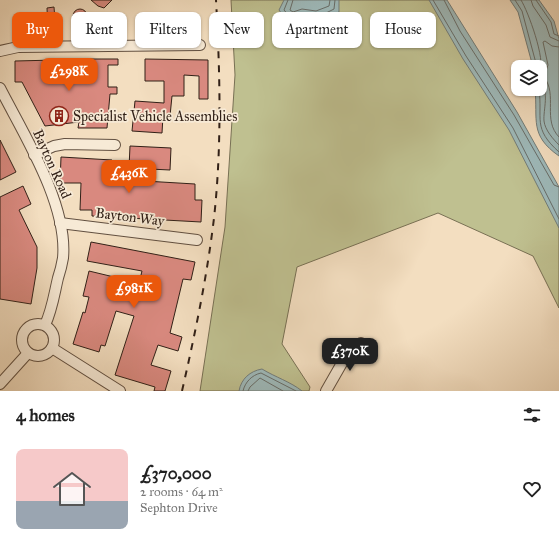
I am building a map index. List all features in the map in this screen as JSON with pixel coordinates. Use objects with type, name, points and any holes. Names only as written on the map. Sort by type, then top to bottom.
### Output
[{"type":"street","points":[[0,51],[18,47],[135,46]]},
{"type":"street","name":"Bayton Road","points":[[0,88],[4,108],[34,156],[53,195],[60,223],[63,258],[52,309],[45,325]]},
{"type":"street","points":[[34,156],[54,146],[65,144],[114,145]]},
{"type":"street","name":"Bayton Way","points":[[60,223],[197,240]]},
{"type":"street","points":[[34,324],[45,325],[53,335],[52,348],[48,353],[41,356],[28,353],[22,345],[22,334],[29,326],[34,324]]},
{"type":"street","points":[[326,391],[342,363],[361,343]]},
{"type":"street","points":[[52,348],[120,391]]},
{"type":"street","points":[[0,384],[28,353]]},
{"type":"green space","points":[[231,0],[438,0],[559,209],[559,308],[533,256],[438,213],[297,267],[282,344],[310,387],[309,391],[200,391],[225,227],[235,75],[234,48],[264,48],[264,12],[232,12]]},
{"type":"water","points":[[284,0],[339,0],[339,12],[280,12],[279,10]]},
{"type":"water","points":[[429,0],[447,0],[517,112],[559,187],[559,228],[509,130],[463,59]]},
{"type":"water","points":[[510,0],[539,0],[554,21],[559,39],[559,156],[543,141],[539,134],[536,118],[535,96],[547,96],[547,60],[531,60],[518,12]]},
{"type":"water","points":[[262,369],[302,391],[239,391],[244,379],[247,376]]},
{"type":"building","points":[[91,0],[112,0],[104,8],[98,6]]},
{"type":"building","points":[[54,7],[54,12],[47,12],[47,8]]},
{"type":"building","points":[[80,9],[86,12],[74,12]]},
{"type":"building","points":[[77,59],[118,59],[118,65],[108,65],[108,87],[117,87],[117,94],[110,94],[107,128],[78,128],[79,122],[45,126],[22,82],[15,82],[15,61],[56,60],[56,76],[77,76]]},
{"type":"building","points":[[145,59],[208,60],[208,99],[199,99],[199,76],[184,75],[184,96],[172,96],[170,116],[163,116],[162,133],[132,131],[135,101],[164,103],[164,81],[145,81]]},
{"type":"building","points":[[0,140],[16,172],[0,180]]},
{"type":"building","points":[[130,146],[171,148],[170,170],[129,168]]},
{"type":"building","points":[[61,157],[112,160],[111,179],[195,184],[195,200],[202,200],[201,222],[92,216],[92,210],[80,210],[81,183],[60,183]]},
{"type":"building","points":[[23,186],[31,204],[19,210],[37,247],[37,268],[31,304],[0,299],[0,197]]},
{"type":"building","points":[[91,242],[195,262],[191,280],[183,279],[170,333],[182,337],[178,351],[158,345],[151,365],[171,371],[165,391],[154,391],[155,387],[115,375],[134,316],[116,311],[105,346],[101,345],[99,352],[73,344],[83,312],[85,313],[89,297],[83,296],[89,271],[139,283],[142,271],[87,261]]},
{"type":"railway","points":[[182,391],[204,284],[217,191],[220,109],[216,0]]},
{"type":"place","name":"Specialist Vehicle Assemblies","points":[[59,116]]}]
